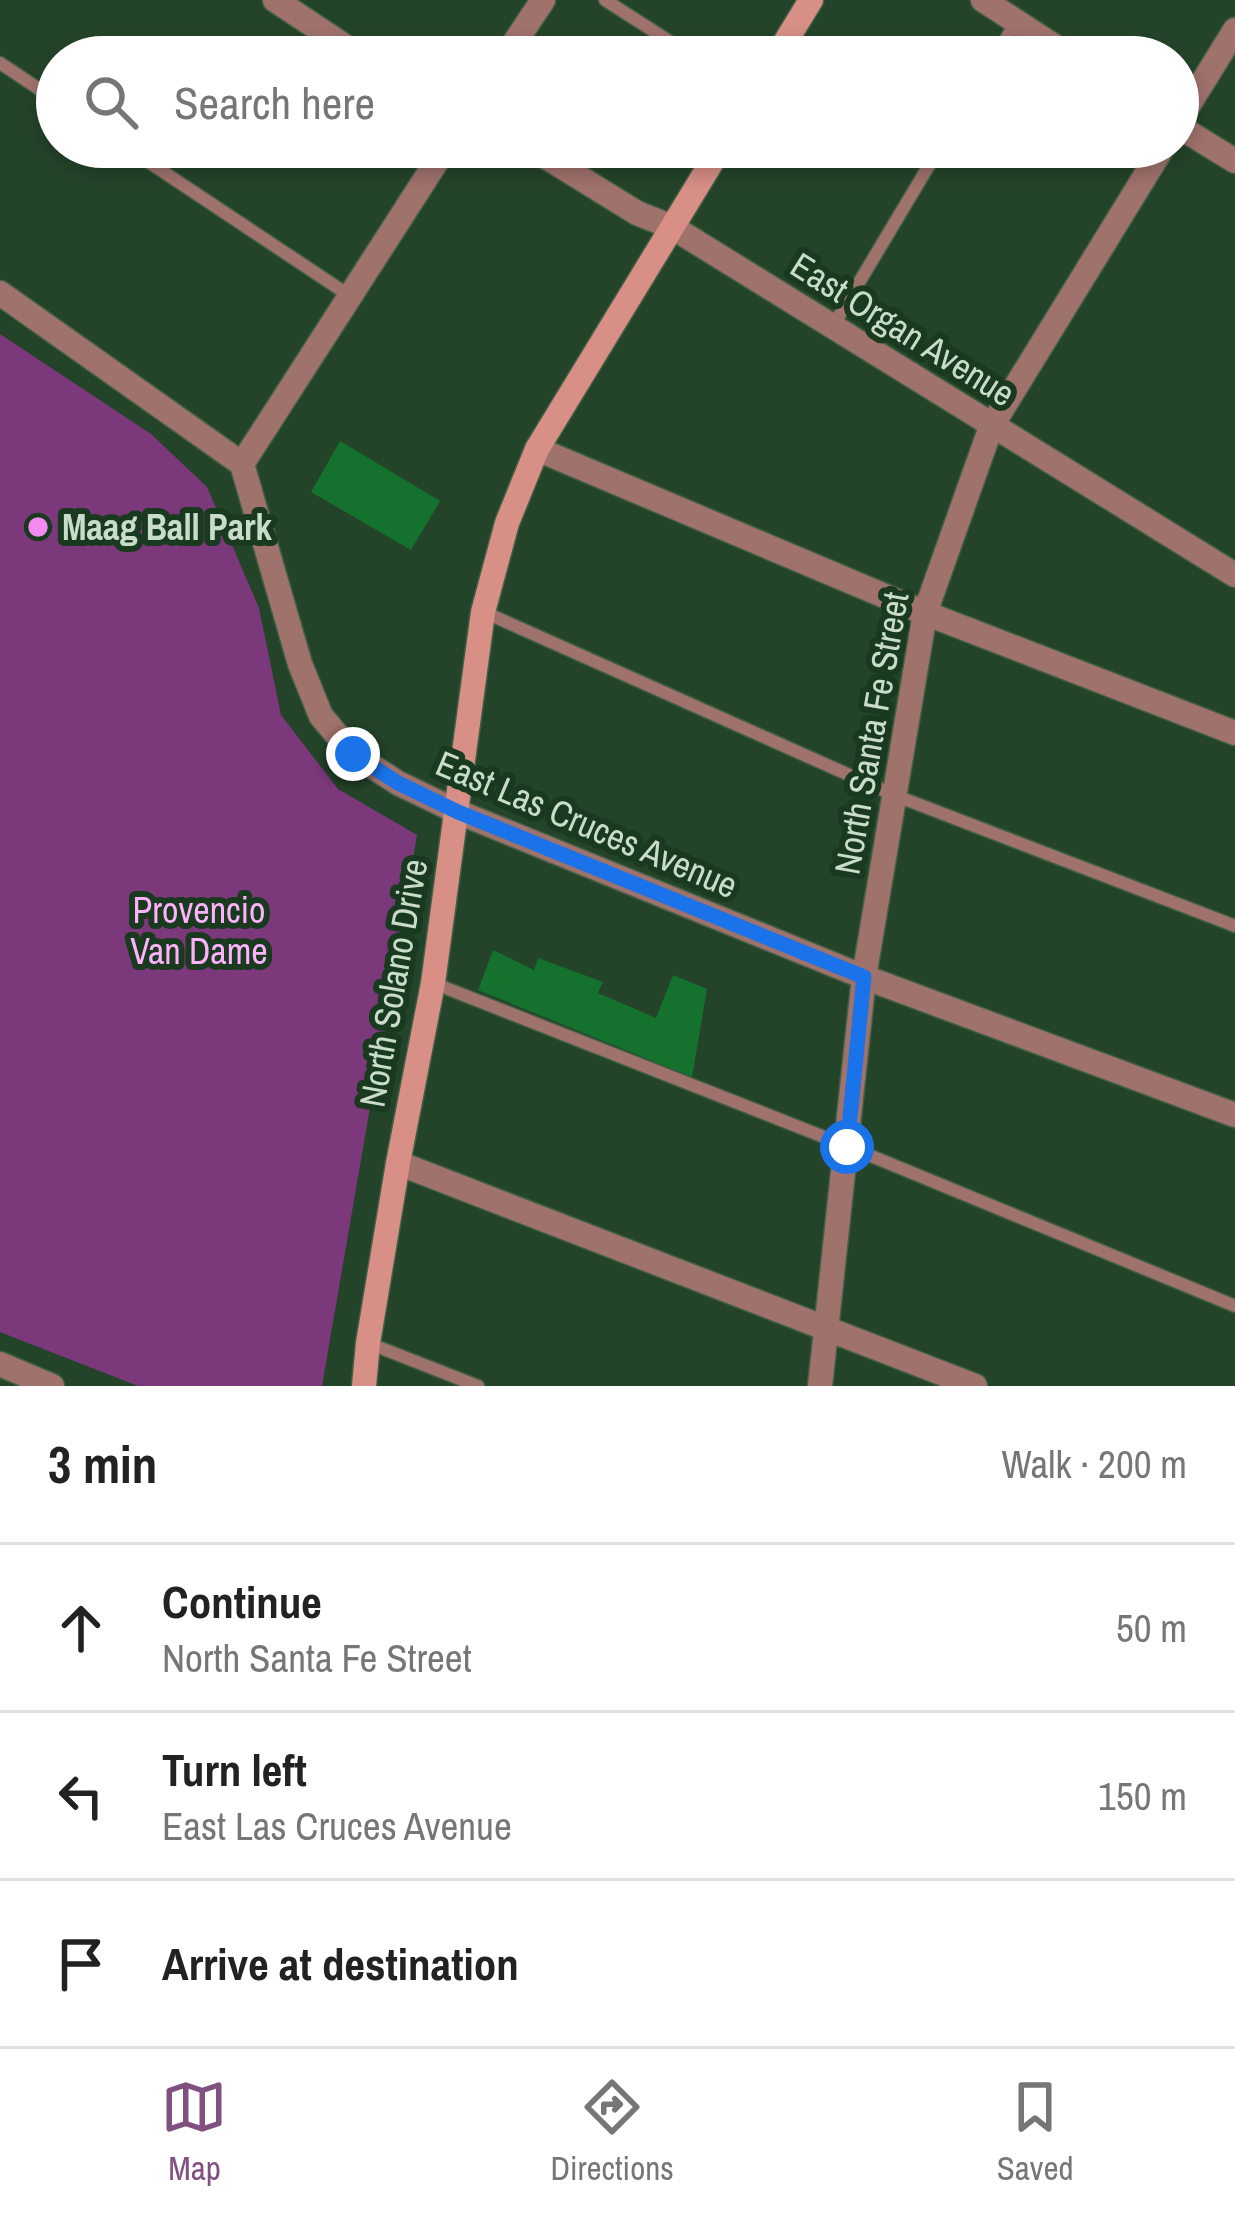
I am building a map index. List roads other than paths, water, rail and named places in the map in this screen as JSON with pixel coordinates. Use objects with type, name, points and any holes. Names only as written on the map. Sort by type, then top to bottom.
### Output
[{"type":"main road","points":[[789,36],[811,0]]},
{"type":"main road","name":"North Solano Drive","points":[[364,1386],[398,1163],[434,983],[483,612],[507,523],[537,449],[708,168]]},
{"type":"street","points":[[275,0],[329,36]]},
{"type":"street","points":[[519,36],[542,0]]},
{"type":"street","points":[[983,0],[1038,36]]},
{"type":"street","points":[[1199,89],[1235,30]]},
{"type":"street","points":[[1199,138],[1235,161]]},
{"type":"street","points":[[0,293],[242,464],[432,168]]},
{"type":"street","name":"East Organ Avenue","points":[[564,168],[637,213],[672,226],[1235,575]]},
{"type":"street","name":"North Santa Fe Street","points":[[820,1386],[864,977],[925,613],[991,427],[1150,168]]},
{"type":"street","points":[[537,449],[925,613],[1235,733]]},
{"type":"street","name":"East Las Cruces Avenue","points":[[242,464],[300,664],[321,716],[353,754],[398,783],[458,812],[864,977],[1235,1115]]},
{"type":"street","points":[[398,1163],[975,1386]]},
{"type":"street","points":[[0,1364],[52,1386]]},
{"type":"lane","points":[[605,0],[661,36]]},
{"type":"lane","points":[[1008,36],[1016,22]]},
{"type":"lane","points":[[0,63],[36,87]]},
{"type":"lane","points":[[158,168],[350,296]]},
{"type":"lane","points":[[832,326],[927,168]]},
{"type":"lane","points":[[483,612],[894,795],[1235,926]]},
{"type":"lane","points":[[434,983],[1235,1306]]},
{"type":"lane","points":[[368,1343],[478,1386]]},
{"type":"place","name":"Maag Ball Park","points":[[38,527]]},
{"type":"park label","name":"Provencio Van Dame","points":[[199,930]]}]
